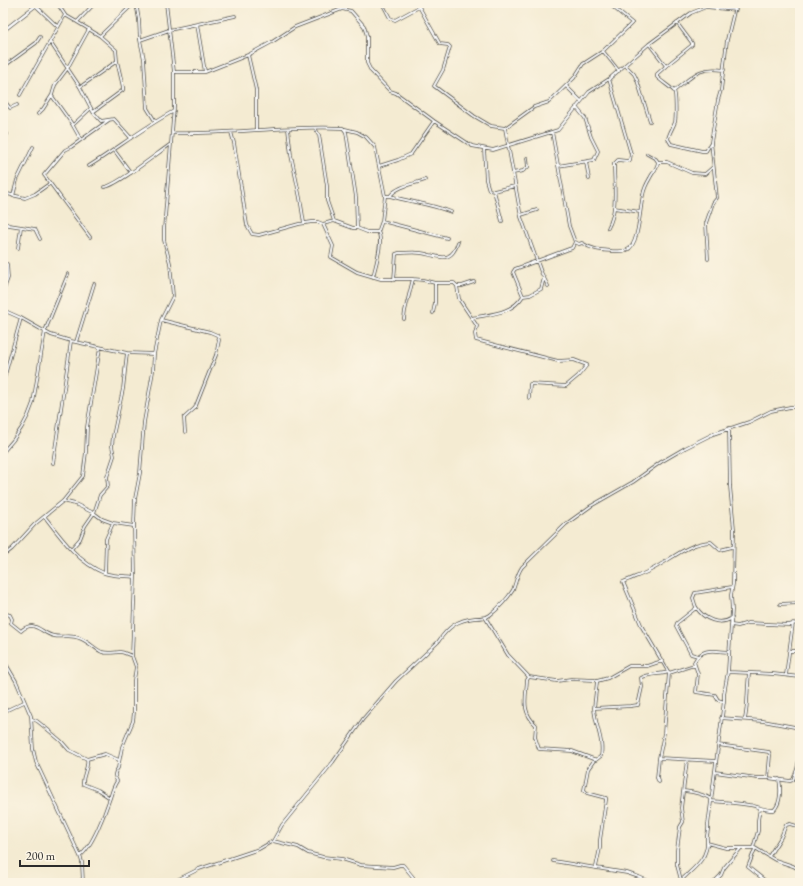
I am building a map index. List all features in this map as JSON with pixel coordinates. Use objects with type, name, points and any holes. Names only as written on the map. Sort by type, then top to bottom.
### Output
[{"type":"street","points":[[3,3],[13,3]]},
{"type":"street","points":[[3,31],[39,3]]},
{"type":"street","points":[[57,3],[65,15],[100,36],[116,50],[123,90],[93,112]]},
{"type":"street","points":[[77,22],[95,3]]},
{"type":"street","points":[[100,36],[135,3]]},
{"type":"street","points":[[135,3],[139,20],[140,40],[144,59],[147,108],[155,121]]},
{"type":"street","points":[[80,856],[90,845],[110,798],[112,789],[117,781],[114,776],[118,768],[124,741],[133,721],[134,712],[134,680],[136,667],[132,656],[135,577],[135,499],[140,473],[144,422],[153,371],[154,354],[162,320],[173,296],[170,263],[164,240],[174,111],[174,72],[166,3]]},
{"type":"street","points":[[340,3],[342,9]]},
{"type":"street","points":[[382,3],[390,18],[395,20],[419,7]]},
{"type":"street","points":[[416,3],[440,44],[448,45],[450,47],[443,70],[434,86],[474,116],[491,126],[505,128],[534,107],[549,102],[574,78],[584,64],[603,51],[632,23],[608,3]]},
{"type":"street","points":[[677,23],[692,45],[666,66],[657,77],[676,94],[676,120],[668,139],[671,144],[706,151],[711,142],[724,70],[727,40],[736,10],[736,3]]},
{"type":"street","points":[[36,6],[58,27]]},
{"type":"street","points":[[174,72],[205,72],[248,55],[295,27],[342,9],[352,11],[364,26],[367,36],[367,63],[371,71],[390,91],[396,93],[434,121],[472,146],[493,150],[558,130],[589,92],[626,66],[649,44],[691,13],[706,7],[736,10]]},
{"type":"street","points":[[20,95],[65,15]]},
{"type":"street","points":[[140,40],[169,30],[235,16]]},
{"type":"street","points":[[197,24],[205,72]]},
{"type":"street","points":[[38,114],[52,95],[55,85],[67,69],[89,29]]},
{"type":"street","points":[[3,67],[36,43],[40,37]]},
{"type":"street","points":[[50,42],[80,87],[93,112],[101,121],[114,119],[131,138]]},
{"type":"street","points":[[649,44],[666,66]]},
{"type":"street","points":[[603,51],[619,71]]},
{"type":"street","points":[[248,55],[256,84],[256,130]]},
{"type":"street","points":[[80,87],[117,60]]},
{"type":"street","points":[[626,66],[634,74],[637,80],[650,121]]},
{"type":"street","points":[[674,91],[697,72],[707,68],[724,70]]},
{"type":"street","points":[[608,228],[611,223],[614,208],[614,164],[618,160],[630,160],[631,154],[619,107],[609,79]]},
{"type":"street","points":[[566,85],[581,101]]},
{"type":"street","points":[[52,95],[73,125],[81,140]]},
{"type":"street","points":[[3,99],[10,108],[16,105]]},
{"type":"street","points":[[558,166],[594,160],[598,151],[591,137],[585,118],[576,107]]},
{"type":"street","points":[[73,125],[91,108]]},
{"type":"street","points":[[89,166],[155,121],[174,111]]},
{"type":"street","points":[[90,237],[49,183],[44,174],[66,150],[109,120]]},
{"type":"street","points":[[379,166],[411,154],[434,121]]},
{"type":"street","points":[[315,128],[319,135],[327,186],[327,201],[334,221]]},
{"type":"street","points":[[172,133],[340,128],[357,132],[366,137],[375,147],[380,179],[385,196],[382,221],[378,232],[380,235],[379,250],[373,277]]},
{"type":"street","points":[[505,128],[521,214],[548,286]]},
{"type":"street","points":[[288,129],[291,155],[304,223]]},
{"type":"street","points":[[345,130],[356,196],[357,228]]},
{"type":"street","points":[[231,132],[234,142],[247,225],[251,232],[259,235],[304,223],[318,222],[323,224],[334,221],[368,232],[378,232]]},
{"type":"street","points":[[523,296],[513,272],[572,248],[575,242],[569,226],[552,132]]},
{"type":"street","points":[[3,143],[7,134]]},
{"type":"street","points":[[708,259],[706,222],[716,198],[711,142]]},
{"type":"street","points":[[104,187],[111,186],[171,144]]},
{"type":"street","points":[[13,196],[17,180],[33,147]]},
{"type":"street","points":[[484,149],[486,180],[489,190],[494,191],[515,186]]},
{"type":"street","points":[[114,150],[130,173]]},
{"type":"street","points":[[647,154],[656,159],[658,162],[667,162],[692,172],[705,174],[713,167]]},
{"type":"street","points":[[513,172],[523,171],[528,167],[527,158]]},
{"type":"street","points":[[586,162],[589,179]]},
{"type":"street","points":[[575,242],[579,244],[582,243],[588,248],[621,252],[628,250],[633,243],[639,225],[645,188],[650,176],[655,172],[658,162]]},
{"type":"street","points":[[390,196],[393,192],[403,187],[425,180]]},
{"type":"street","points":[[3,193],[25,198],[35,194],[49,183]]},
{"type":"street","points":[[494,191],[502,221]]},
{"type":"street","points":[[385,196],[436,206],[451,212]]},
{"type":"street","points":[[614,208],[640,212]]},
{"type":"street","points":[[521,214],[537,210]]},
{"type":"street","points":[[382,221],[447,238]]},
{"type":"street","points":[[3,222],[35,229],[40,239]]},
{"type":"street","points":[[323,224],[333,246],[331,257],[357,272],[384,280],[413,279],[435,283],[454,283],[457,286],[474,282]]},
{"type":"street","points":[[18,248],[21,226]]},
{"type":"street","points":[[394,280],[396,254],[419,253],[445,258],[456,250],[458,242]]},
{"type":"street","points":[[3,292],[8,278],[7,264]]},
{"type":"street","points":[[3,452],[24,426],[30,414],[45,331],[68,274]]},
{"type":"street","points":[[523,296],[530,295],[541,289],[544,278]]},
{"type":"street","points":[[404,319],[404,311],[413,279]]},
{"type":"street","points":[[434,313],[435,283]]},
{"type":"street","points":[[76,342],[94,284]]},
{"type":"street","points":[[457,286],[459,299],[477,326],[475,334],[476,340],[558,360],[574,360],[587,364],[578,376],[566,386],[530,384],[529,398]]},
{"type":"street","points":[[472,319],[493,315],[504,311],[520,301],[523,296]]},
{"type":"street","points":[[3,310],[21,318],[51,335],[71,341],[127,353],[154,354]]},
{"type":"street","points":[[3,382],[21,318]]},
{"type":"street","points":[[162,320],[214,334],[218,337],[216,355],[196,406],[184,418],[185,432]]},
{"type":"street","points":[[52,463],[71,341]]},
{"type":"street","points":[[3,556],[12,549],[35,524],[63,501],[83,476],[87,427],[100,348]]},
{"type":"street","points":[[71,549],[80,539],[85,526],[94,513],[100,495],[108,486],[107,476],[114,456],[112,446],[113,436],[123,389],[127,353]]},
{"type":"street","points":[[171,883],[199,869],[259,849],[273,840],[282,825],[333,762],[359,724],[396,681],[438,642],[442,635],[456,622],[490,615],[511,593],[518,572],[522,567],[566,524],[591,506],[633,482],[661,462],[713,434],[749,422],[761,415],[775,410],[790,406],[800,407]]},
{"type":"street","points":[[678,883],[703,859],[707,848],[706,838],[709,832],[708,825],[728,672],[732,618],[731,595],[734,529],[730,486],[729,428]]},
{"type":"street","points":[[63,501],[75,504],[94,513],[102,519],[113,523],[134,526]]},
{"type":"street","points":[[45,517],[71,549],[85,563],[105,573],[135,577]]},
{"type":"street","points":[[105,573],[106,539],[113,523]]},
{"type":"street","points":[[659,782],[657,778],[664,734],[669,672],[642,627],[623,582],[650,571],[685,549],[696,544],[711,542],[720,550],[733,546]]},
{"type":"street","points":[[732,587],[695,593],[693,598],[696,608],[703,615],[713,621],[725,622],[732,618]]},
{"type":"street","points":[[780,604],[800,603]]},
{"type":"street","points":[[696,608],[677,623],[676,626],[691,654],[698,656]]},
{"type":"street","points":[[3,614],[10,616],[12,623],[21,631],[29,626],[35,627],[55,637],[70,636],[80,638],[87,641],[102,652],[116,654],[122,652],[132,656]]},
{"type":"street","points":[[485,617],[508,655],[529,677],[557,681],[571,679],[594,679],[596,681],[608,678],[629,666],[646,666],[663,662]]},
{"type":"street","points":[[731,625],[788,625],[800,622]]},
{"type":"street","points":[[786,675],[793,623]]},
{"type":"street","points":[[789,650],[800,651]]},
{"type":"street","points":[[724,702],[718,700],[715,695],[696,692],[698,674],[694,666],[694,662],[698,656],[704,652],[729,652]]},
{"type":"street","points":[[3,659],[16,681],[31,719],[33,749],[36,762],[80,856],[82,862],[82,883]]},
{"type":"street","points":[[594,708],[638,705],[642,687],[640,680],[642,676],[694,666]]},
{"type":"street","points":[[728,672],[800,677]]},
{"type":"street","points":[[745,719],[749,674]]},
{"type":"street","points":[[529,677],[527,680],[526,709],[536,726],[535,737],[539,749],[572,751],[596,759]]},
{"type":"street","points":[[596,681],[594,708],[597,728],[602,745],[601,756],[588,768],[584,790],[587,793],[606,798],[600,848],[596,867]]},
{"type":"street","points":[[3,712],[24,702]]},
{"type":"street","points":[[721,718],[763,721],[800,728]]},
{"type":"street","points":[[31,719],[37,721],[62,741],[69,750],[87,759],[105,754],[119,760]]},
{"type":"street","points":[[718,745],[769,752],[768,778]]},
{"type":"street","points":[[715,772],[790,781],[793,780],[799,769],[800,755]]},
{"type":"street","points":[[659,758],[716,761]]},
{"type":"street","points":[[87,759],[88,763],[82,779],[82,784],[98,790],[110,798]]},
{"type":"street","points":[[681,880],[677,865],[677,850],[680,827],[683,822],[682,808],[684,774],[687,760]]},
{"type":"street","points":[[684,791],[702,794],[711,800],[751,805],[772,811],[776,809],[780,787],[779,779]]},
{"type":"street","points":[[760,808],[758,830],[748,867],[768,883]]},
{"type":"street","points":[[769,857],[781,838],[786,825],[790,824],[800,827]]},
{"type":"street","points":[[273,840],[298,847],[308,853],[323,857],[342,859],[361,865],[394,867],[403,865],[413,877],[413,883]]},
{"type":"street","points":[[707,843],[726,848],[754,848],[769,857],[800,870]]},
{"type":"street","points":[[713,883],[721,876],[724,868],[741,848]]},
{"type":"street","points":[[553,861],[627,873],[652,883]]},
{"type":"street","points":[[78,883],[83,878]]}]
